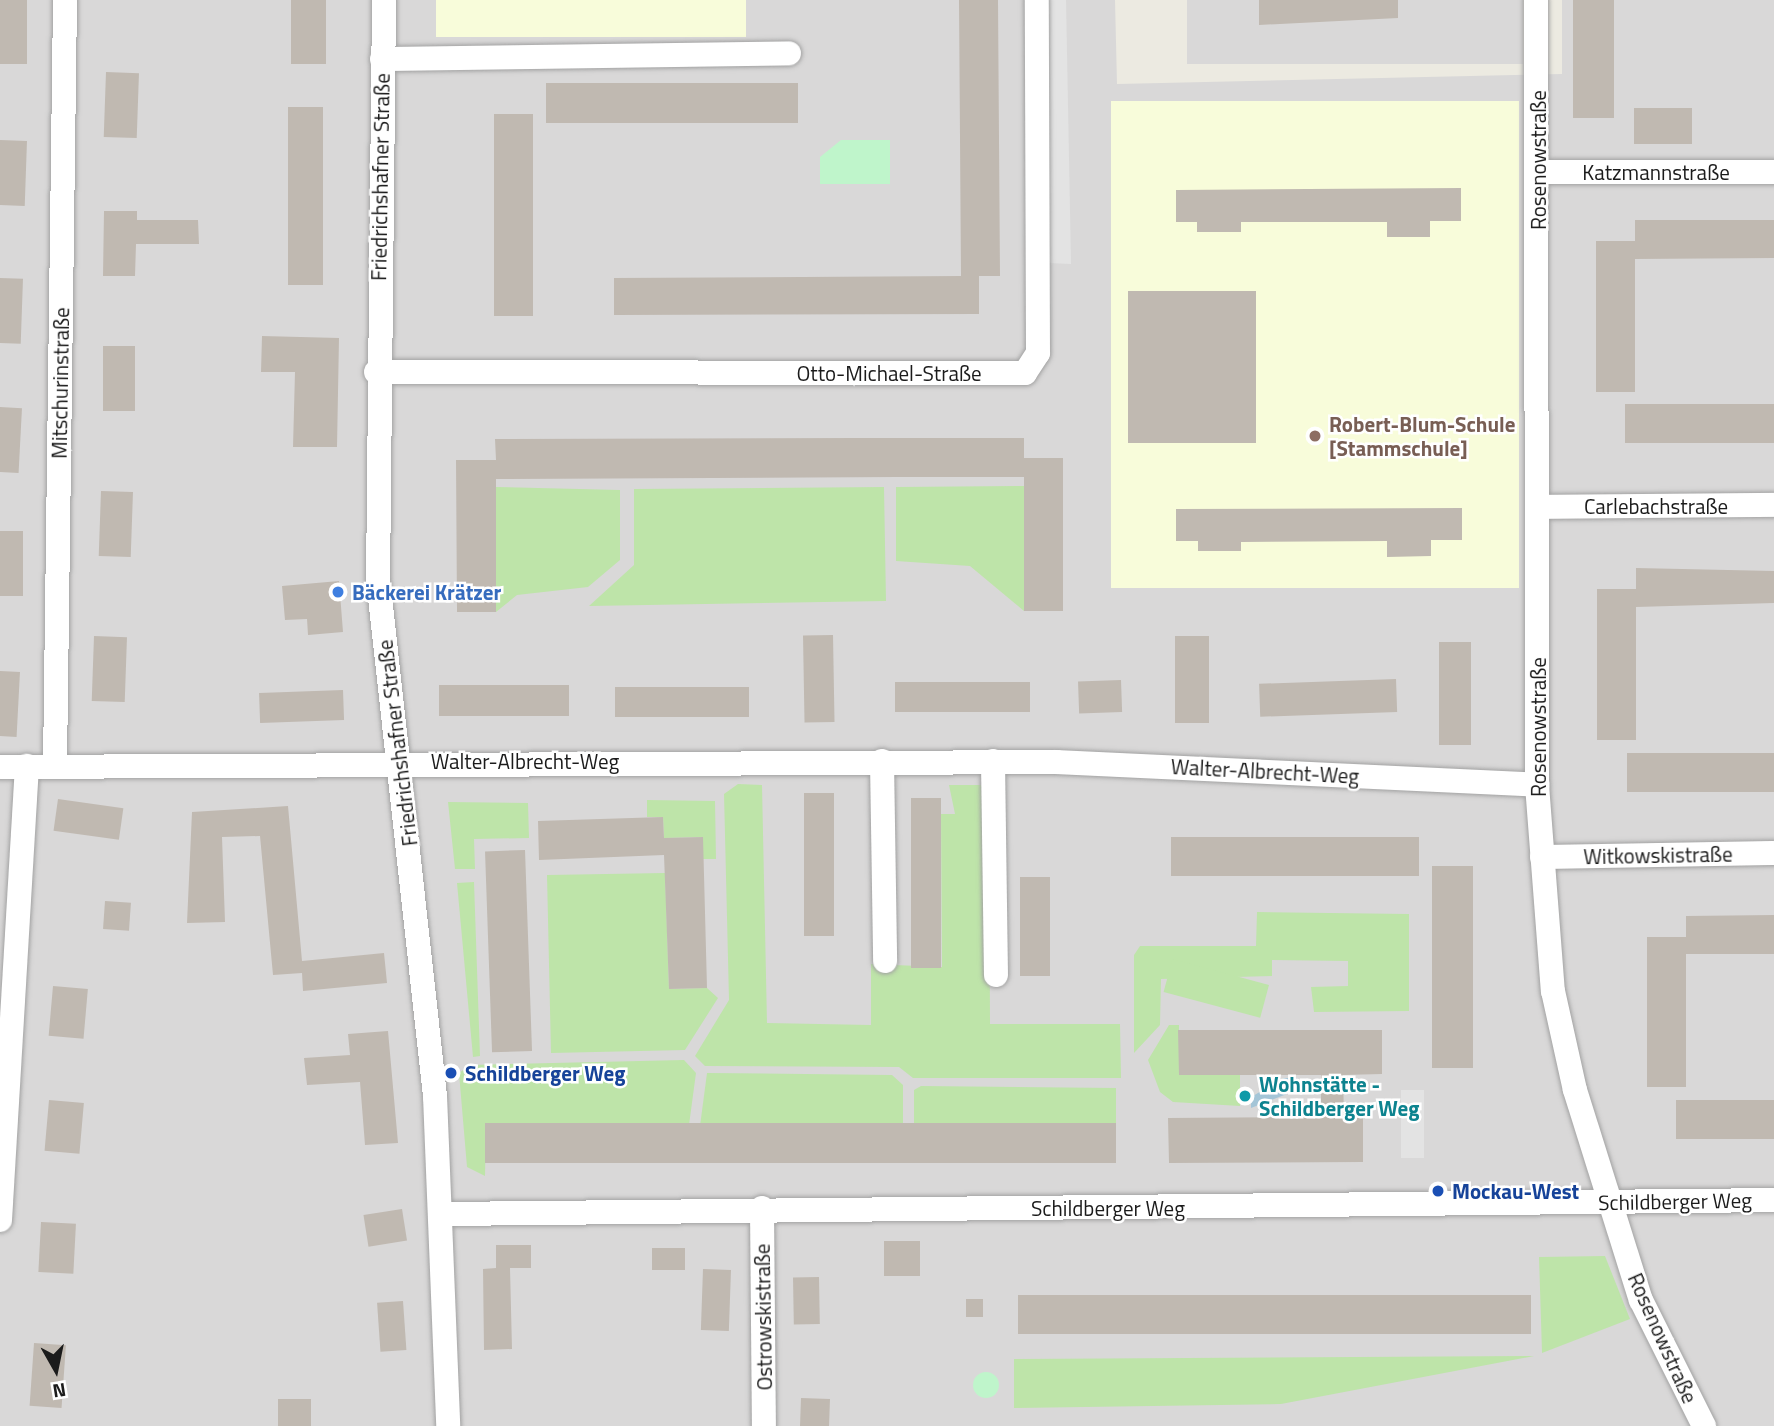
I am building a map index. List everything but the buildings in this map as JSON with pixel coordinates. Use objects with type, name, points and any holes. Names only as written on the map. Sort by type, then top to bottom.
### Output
[{"type":"street","name":"Mitschurinstraße","points":[[55,765],[65,0]]},
{"type":"street","name":"Friedrichshafner Straße","points":[[384,0],[376,372],[378,579],[396,760],[421,932],[443,1214],[448,1426]]},
{"type":"street","name":"Otto-Michael-Straße","points":[[376,372],[1025,373],[1038,353],[1037,0]]},
{"type":"street","name":"Rosenowstraße","points":[[1536,0],[1537,785],[1553,991],[1609,1201],[1641,1300],[1704,1426]]},
{"type":"street","name":"Friedrichshafner Straße","points":[[382,58],[789,53]]},
{"type":"street","name":"Katzmannstraße","points":[[1538,172],[1774,172]]},
{"type":"street","name":"Carlebachstraße","points":[[1538,506],[1774,505]]},
{"type":"street","name":"Walter-Albrecht-Weg","points":[[0,767],[396,760],[993,761],[1537,785]]},
{"type":"street","points":[[883,761],[885,961]]},
{"type":"street","points":[[993,761],[996,975]]},
{"type":"street","points":[[0,1220],[27,766]]},
{"type":"street","name":"Witkowskistraße","points":[[1542,857],[1774,853]]},
{"type":"street","name":"Schildberger Weg","points":[[443,1214],[762,1208],[1478,1208],[1609,1201],[1774,1200]]},
{"type":"street","name":"Ostrowskistraße","points":[[762,1208],[764,1426]]},
{"type":"shaded area","points":[[0,0],[1115,0],[1117,84],[1562,74],[1562,0],[1774,0],[1774,1426],[0,1426]]},
{"type":"shaded area","points":[[436,0],[746,0],[746,37],[436,37]]},
{"type":"shaded area","points":[[1048,0],[1066,0],[1071,264],[1049,263]]},
{"type":"shaded area","points":[[1187,0],[1523,0],[1523,64],[1187,64]]},
{"type":"shaded area","name":"Robert-Blum-Schule [Stammschule]","points":[[1111,101],[1519,101],[1519,588],[1111,588]]},
{"type":"shaded area","points":[[1401,1090],[1424,1090],[1424,1158],[1401,1158]]},
{"type":"green space","points":[[841,140],[890,140],[890,184],[820,184],[820,157]]},
{"type":"green space","points":[[1024,486],[1024,611],[970,566],[896,561],[896,487]]},
{"type":"green space","points":[[496,487],[620,490],[620,560],[588,587],[517,595],[496,612]]},
{"type":"green space","points":[[884,487],[886,601],[589,606],[634,565],[634,489]]},
{"type":"green space","points":[[738,784],[762,785],[767,1023],[871,1025],[871,964],[942,967],[941,814],[955,814],[949,785],[989,785],[990,1024],[1120,1024],[1121,1078],[913,1078],[899,1067],[705,1066],[695,1056],[729,1000],[724,794]]},
{"type":"green space","points":[[647,800],[715,801],[716,859],[703,859],[703,837],[664,838],[663,817],[647,817]]},
{"type":"green space","points":[[448,802],[528,803],[529,838],[474,839],[475,869],[455,869]]},
{"type":"green space","points":[[665,873],[669,989],[707,988],[718,998],[685,1050],[551,1053],[547,875]]},
{"type":"green space","points":[[474,882],[480,1056],[473,1057],[457,883]]},
{"type":"green space","points":[[1257,912],[1409,914],[1409,1011],[1314,1012],[1311,987],[1348,986],[1348,961],[1272,960],[1272,976],[1161,979],[1160,1025],[1134,1053],[1134,955],[1140,946],[1256,946]]},
{"type":"green space","points":[[1172,959],[1269,985],[1260,1018],[1164,992]]},
{"type":"green space","points":[[1169,1025],[1179,1025],[1179,1075],[1240,1075],[1240,1106],[1173,1102],[1160,1092],[1148,1060]]},
{"type":"green space","points":[[684,1060],[696,1073],[689,1125],[486,1127],[485,1176],[467,1167],[459,1073],[470,1065]]},
{"type":"green space","points":[[707,1073],[892,1075],[903,1085],[903,1125],[700,1126]]},
{"type":"green space","points":[[921,1086],[1116,1088],[1116,1123],[914,1124],[914,1090]]},
{"type":"green space","points":[[1605,1256],[1630,1319],[1542,1353],[1539,1257]]},
{"type":"green space","points":[[1534,1356],[1281,1404],[1014,1408],[1014,1359]]},
{"type":"green space","points":[[986,1372],[995,1376],[999,1385],[995,1394],[986,1398],[977,1394],[973,1385],[977,1376]]},
{"type":"water","points":[[1284,1078],[1297,1078],[1287,1094],[1251,1108],[1251,1097]]},
{"type":"place","name":"Robert-Blum-Schule [Stammschule]","points":[[1315,436]]},
{"type":"place","name":"Bäckerei Krätzer","points":[[338,592]]},
{"type":"place","name":"Schildberger Weg","points":[[451,1073]]},
{"type":"place","name":"Wohnstätte - Schildberger Weg","points":[[1245,1096]]},
{"type":"place","name":"Mockau-West","points":[[1438,1191]]}]
